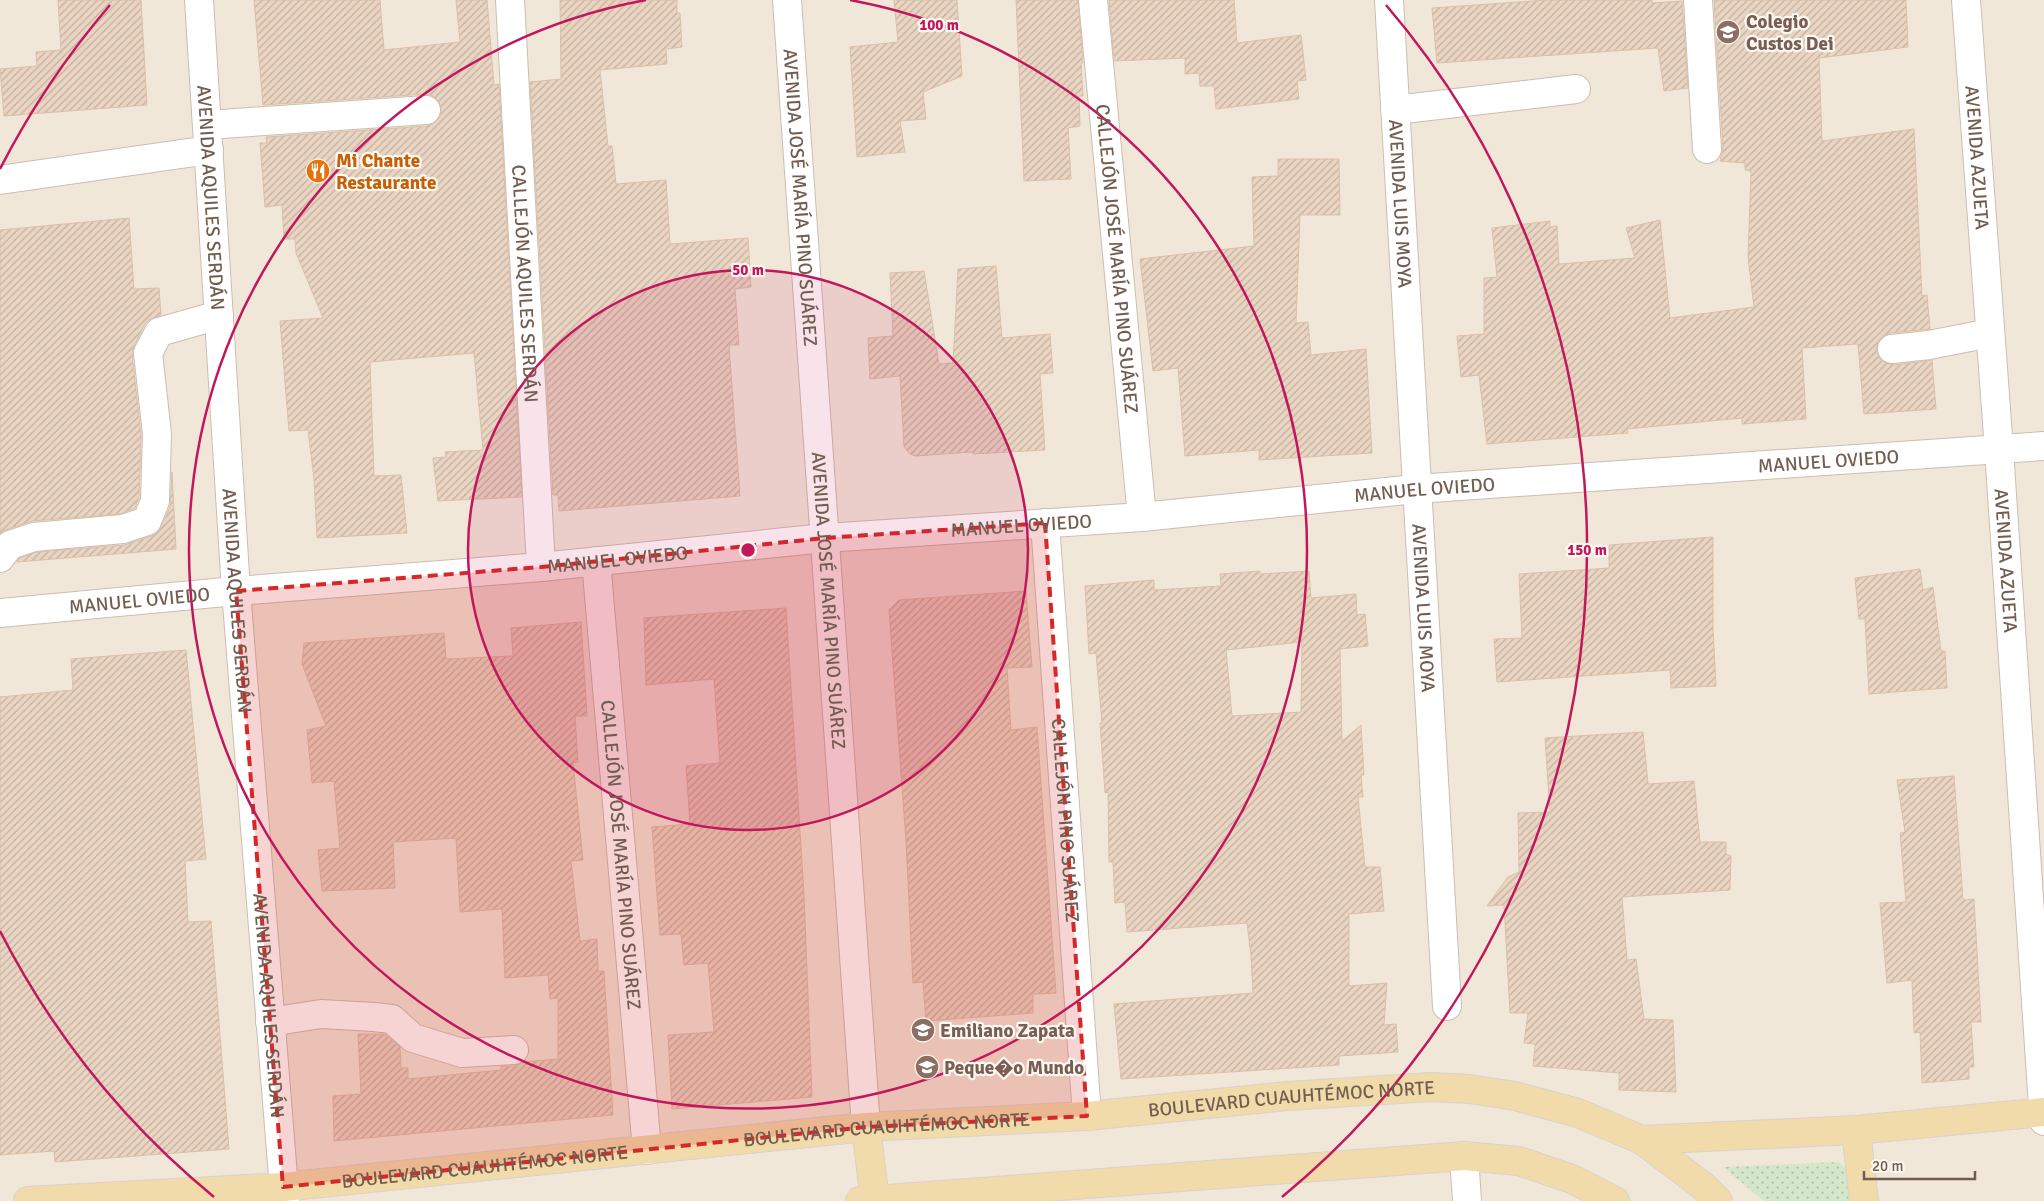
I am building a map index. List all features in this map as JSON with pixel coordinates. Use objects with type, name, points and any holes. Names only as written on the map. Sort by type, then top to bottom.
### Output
[{"type":"main road","name":"BOULEVARD CUAUHTÉMOC NORTE","points":[[28,1201],[284,1194],[647,1150],[866,1127],[1087,1116],[1288,1096],[1430,1087],[1469,1089],[1515,1096],[1578,1113],[1642,1140],[1703,1186],[1718,1201]]},
{"type":"main road","points":[[1642,1140],[1856,1130],[2044,1115]]},
{"type":"main road","name":"AVENIDA JOSÉ MARÍA PINO SUÁREZ","points":[[866,1127],[870,1201]]},
{"type":"main road","points":[[1856,1130],[1864,1201]]},
{"type":"main road","points":[[870,1201],[1103,1192],[1464,1156],[1519,1161],[1572,1179],[1615,1201]]},
{"type":"street","name":"AVENIDA AQUILES SERDÁN","points":[[199,0],[236,591],[284,1194]]},
{"type":"street","name":"CALLEJÓN AQUILES SERDÁN","points":[[510,0],[541,567]]},
{"type":"street","name":"AVENIDA JOSÉ MARÍA PINO SUÁREZ","points":[[787,0],[866,1127]]},
{"type":"street","name":"CALLEJÓN JOSÉ MARÍA PINO SUÁREZ","points":[[1094,0],[1142,517]]},
{"type":"street","name":"AVENIDA LUIS MOYA","points":[[1389,0],[1447,1006]]},
{"type":"street","points":[[1698,0],[1707,149]]},
{"type":"street","name":"AVENIDA AZUETA","points":[[1966,0],[1999,450],[2044,1115]]},
{"type":"street","points":[[1395,110],[1576,89]]},
{"type":"street","points":[[0,180],[208,137],[426,110]]},
{"type":"street","points":[[0,558],[10,545],[34,537],[123,529],[147,521],[155,501],[157,434],[148,353],[159,332],[219,315]]},
{"type":"street","points":[[1892,349],[1929,345],[1990,333]]},
{"type":"street","name":"MANUEL OVIEDO","points":[[0,613],[236,591],[541,567],[824,538],[1142,517],[1416,489],[2044,446]]},
{"type":"street","name":"CALLEJÓN PINO SUÁREZ","points":[[1045,523],[1087,1116]]},
{"type":"street","name":"CALLEJÓN JOSÉ MARÍA PINO SUÁREZ","points":[[596,561],[647,1150]]},
{"type":"street","points":[[270,1022],[320,1014],[374,1016],[392,1019],[413,1038],[462,1053],[514,1050]]},
{"type":"street","points":[[1464,1156],[1467,1201]]},
{"type":"highlighted area","points":[[1045,523],[1087,1116],[866,1127],[283,1187],[236,591],[541,567],[825,538]]},
{"type":"shaded area","points":[[0,0],[2044,0],[2044,1201],[0,1201]]},
{"type":"green space","points":[[1839,1162],[1847,1170],[1849,1201],[1764,1201],[1723,1167]]},
{"type":"building","points":[[58,0],[141,0],[147,105],[4,116],[0,69],[37,66],[36,52],[61,50]]},
{"type":"building","points":[[254,0],[380,0],[384,50],[460,42],[456,0],[487,0],[494,85],[499,84],[522,497],[438,501],[433,458],[446,457],[445,452],[483,450],[474,353],[370,362],[374,476],[401,475],[407,533],[317,538],[314,479],[308,430],[289,431],[280,321],[323,318],[296,253],[295,239],[284,239],[282,205],[265,207],[260,143],[267,143],[266,137],[427,126],[434,123],[440,117],[441,108],[439,102],[433,96],[425,94],[263,105]]},
{"type":"building","points":[[560,0],[677,0],[677,13],[680,13],[682,47],[666,49],[667,64],[600,70],[608,146],[612,146],[616,184],[666,180],[670,244],[748,238],[751,287],[735,289],[739,345],[729,345],[740,496],[559,511],[558,495],[553,495],[530,82],[561,79]]},
{"type":"building","points":[[894,0],[957,0],[962,76],[923,92],[926,119],[900,121],[905,152],[857,157],[850,47],[898,42]]},
{"type":"building","points":[[1016,0],[1078,0],[1083,63],[1081,63],[1083,96],[1079,96],[1080,126],[1068,128],[1071,179],[1024,181]]},
{"type":"building","points":[[1109,0],[1234,0],[1237,43],[1301,35],[1306,80],[1297,81],[1299,99],[1216,109],[1214,86],[1200,86],[1199,73],[1185,74],[1185,58],[1114,61]]},
{"type":"building","points":[[1547,0],[1652,0],[1652,3],[1682,1],[1688,88],[1664,91],[1658,48],[1437,63],[1432,8]]},
{"type":"building","points":[[1714,0],[1906,0],[1908,47],[1819,58],[1822,141],[1914,129],[1922,296],[1927,295],[1930,329],[1890,333],[1883,336],[1878,342],[1876,350],[1880,359],[1894,365],[1932,360],[1936,409],[1864,414],[1858,344],[1802,348],[1806,419],[1742,424],[1742,418],[1627,429],[1628,433],[1487,444],[1479,375],[1461,377],[1457,336],[1484,334],[1484,278],[1497,277],[1492,228],[1550,221],[1550,227],[1557,226],[1559,264],[1635,258],[1626,228],[1660,220],[1670,318],[1754,307],[1748,257],[1751,171],[1745,170],[1745,163],[1720,161],[1723,148]]},
{"type":"building","points":[[1278,159],[1339,159],[1340,215],[1300,215],[1296,323],[1308,322],[1311,355],[1366,349],[1372,453],[1259,460],[1259,450],[1185,456],[1178,368],[1153,371],[1140,259],[1254,246],[1252,177],[1278,176]]},
{"type":"building","points":[[129,218],[134,289],[159,288],[161,315],[149,320],[145,324],[132,354],[141,435],[139,498],[135,508],[120,514],[32,521],[5,530],[0,534],[0,230]]},
{"type":"building","points":[[996,266],[1002,338],[1050,334],[1053,373],[1040,374],[1045,450],[916,456],[910,454],[904,447],[900,376],[870,379],[868,338],[893,336],[890,273],[924,271],[939,364],[953,363],[958,269]]},
{"type":"building","points":[[172,472],[176,549],[17,562],[19,558],[37,552],[124,545],[152,536],[161,527],[170,507]]},
{"type":"building","points":[[1713,537],[1713,628],[1716,686],[1671,688],[1670,670],[1497,682],[1494,639],[1522,638],[1519,574],[1609,568],[1609,545]]},
{"type":"building","points":[[1920,569],[1923,590],[1933,587],[1941,651],[1945,651],[1947,688],[1869,694],[1865,619],[1859,619],[1855,578]]},
{"type":"building","points":[[1260,571],[1260,574],[1309,571],[1311,598],[1356,594],[1357,615],[1365,614],[1368,646],[1340,649],[1342,741],[1361,725],[1364,775],[1361,775],[1363,797],[1358,797],[1365,867],[1380,867],[1384,911],[1349,914],[1349,986],[1387,983],[1384,1025],[1396,1024],[1398,1052],[1339,1056],[1339,1065],[1121,1079],[1114,1004],[1253,993],[1251,956],[1247,923],[1127,932],[1125,902],[1115,903],[1113,862],[1109,862],[1108,792],[1105,793],[1096,653],[1089,654],[1085,586],[1154,580],[1154,590],[1221,586],[1220,574]],"holes":[[[1302,642],[1301,712],[1232,716],[1226,650]]]},
{"type":"building","points":[[1026,591],[1032,667],[1007,668],[1011,730],[1037,727],[1056,993],[1033,994],[1033,1013],[926,1021],[923,982],[913,983],[906,841],[889,610],[899,600]]},
{"type":"building","points":[[786,608],[804,895],[812,1097],[672,1109],[668,1035],[714,1032],[708,963],[684,965],[681,934],[660,935],[652,827],[690,824],[686,766],[720,763],[714,679],[646,685],[644,618]]},
{"type":"building","points":[[581,622],[587,716],[575,716],[578,762],[573,763],[583,860],[571,861],[580,941],[597,939],[598,971],[604,971],[613,1115],[334,1141],[333,1096],[361,1094],[358,1034],[385,1034],[400,1047],[401,1068],[408,1068],[408,1079],[501,1070],[501,1066],[515,1066],[524,1062],[558,1059],[558,998],[550,999],[548,975],[505,978],[502,909],[460,912],[456,838],[393,842],[395,888],[322,891],[318,850],[340,848],[334,781],[312,783],[307,730],[326,726],[302,664],[304,643],[444,633],[446,659],[513,656],[511,628]]},
{"type":"building","points":[[186,650],[206,859],[185,861],[188,922],[211,921],[229,1149],[55,1162],[54,1151],[0,1155],[0,697],[73,690],[71,659]]},
{"type":"building","points":[[1643,732],[1648,784],[1694,781],[1700,842],[1726,842],[1726,854],[1731,856],[1730,890],[1622,897],[1627,960],[1636,959],[1644,1019],[1673,1020],[1676,1092],[1619,1090],[1619,1073],[1533,1066],[1535,1044],[1524,1043],[1528,1013],[1510,1013],[1504,905],[1487,906],[1508,877],[1519,872],[1518,813],[1550,812],[1545,738]]},
{"type":"building","points":[[1954,776],[1963,900],[1974,899],[1981,1022],[1971,1022],[1974,1067],[1969,1067],[1969,1079],[1922,1083],[1920,1032],[1914,1033],[1912,980],[1887,983],[1880,903],[1906,902],[1900,833],[1905,832],[1897,780]]},
{"type":"place","name":"Colegio Custos Dei","points":[[1728,32]]},
{"type":"place","name":"Mi Chante Restaurante","points":[[318,171]]},
{"type":"place","name":"Emiliano Zapata","points":[[923,1030]]},
{"type":"place","name":"Peque�o Mundo","points":[[927,1067]]}]
